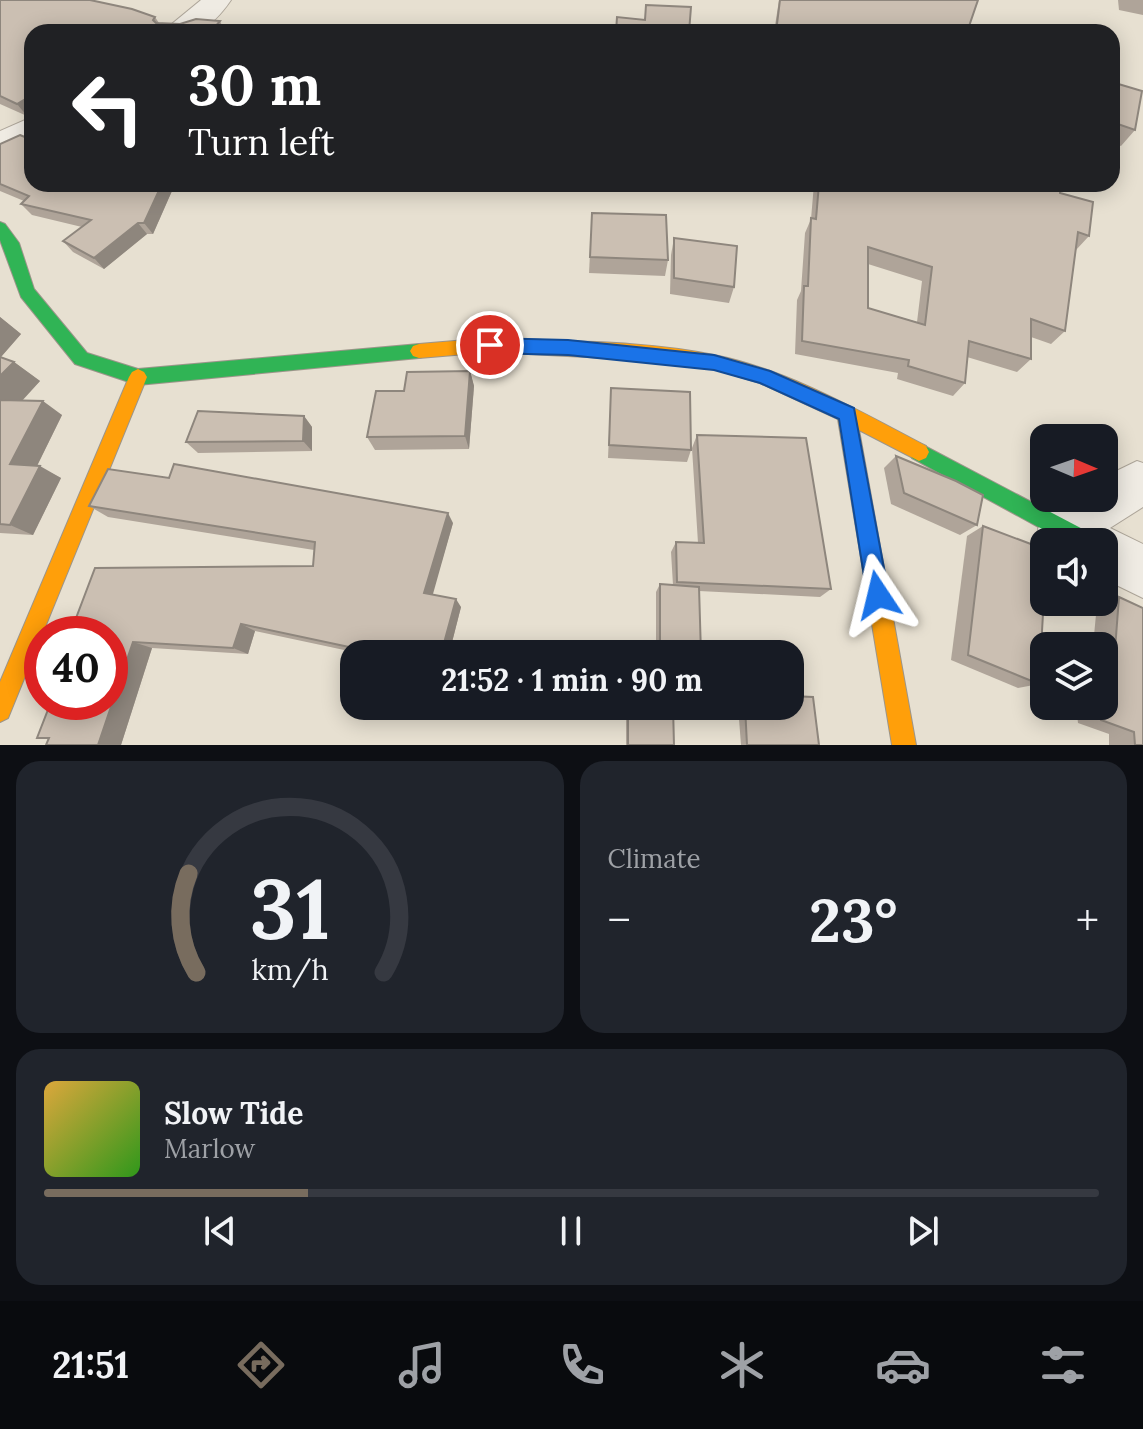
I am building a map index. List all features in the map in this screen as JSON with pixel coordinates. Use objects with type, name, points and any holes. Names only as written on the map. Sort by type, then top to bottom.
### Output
[{"type":"street","points":[[189,24],[217,0]]},
{"type":"street","points":[[0,146],[24,132]]},
{"type":"street","points":[[0,228],[11,243],[27,292],[81,359],[138,377],[490,345],[568,347],[714,362],[764,376],[847,414],[1061,528]]},
{"type":"street","points":[[0,710],[138,377]]},
{"type":"street","points":[[847,414],[904,745]]},
{"type":"street","points":[[1099,528],[1141,490]]},
{"type":"street","points":[[1118,559],[1143,572]]},
{"type":"building","points":[[0,0],[90,0],[155,17],[153,20],[156,23],[180,24],[24,24],[24,100],[17,104],[0,96]]},
{"type":"building","points":[[780,0],[978,0],[970,24],[777,24]]},
{"type":"building","points":[[646,5],[691,7],[690,24],[617,24],[617,17],[645,20]]},
{"type":"building","points":[[196,19],[220,21],[218,24],[180,24]]},
{"type":"building","points":[[1120,84],[1142,91],[1135,130],[1120,125]]},
{"type":"building","points":[[20,135],[24,137],[24,192],[158,192],[144,223],[138,223],[94,258],[63,241],[91,220],[21,204],[29,196],[0,184],[0,144]]},
{"type":"building","points":[[818,192],[1060,192],[1093,202],[1089,236],[1078,232],[1065,331],[1031,319],[1031,359],[969,341],[965,383],[908,366],[909,360],[802,341],[811,218],[816,219]],"holes":[[[868,247],[932,267],[925,325],[868,308]]]},
{"type":"building","points":[[592,213],[666,215],[668,260],[590,257]]},
{"type":"building","points":[[674,238],[737,246],[734,287],[674,278]]},
{"type":"building","points":[[0,357],[14,362],[0,376]]},
{"type":"building","points":[[470,371],[465,436],[367,437],[376,391],[404,391],[407,372]]},
{"type":"building","points":[[611,388],[690,392],[691,450],[609,445]]},
{"type":"building","points":[[0,400],[43,401],[10,464],[40,466],[10,525],[0,524]]},
{"type":"building","points":[[198,411],[304,416],[303,441],[186,442]]},
{"type":"building","points":[[697,435],[806,438],[831,589],[677,582],[676,542],[704,543]]},
{"type":"building","points":[[896,456],[983,495],[977,525],[904,493]]},
{"type":"building","points":[[174,464],[448,513],[424,593],[456,599],[445,640],[340,640],[340,645],[241,624],[233,648],[133,642],[128,657],[128,616],[77,616],[95,568],[313,566],[315,542],[89,506],[108,469],[169,478]]},
{"type":"building","points":[[983,526],[1030,544],[1030,616],[1043,616],[1042,632],[1030,632],[1030,680],[968,655]]},
{"type":"building","points":[[660,584],[699,587],[701,640],[660,640]]},
{"type":"building","points":[[1119,597],[1143,608],[1143,745],[1135,745],[1134,732],[1101,720],[1118,720]]},
{"type":"building","points":[[804,697],[813,697],[819,745],[747,745],[746,720],[804,720]]},
{"type":"building","points":[[44,720],[106,720],[98,745],[46,745],[49,738],[37,738]]},
{"type":"building","points":[[628,720],[673,720],[674,745],[628,745]]},
{"type":"traffic: fast","points":[[0,228],[11,243],[27,292],[81,359],[138,377],[419,351]]},
{"type":"traffic: fast","points":[[919,452],[1061,528]]},
{"type":"traffic: slow","points":[[419,351],[490,345],[646,353],[714,362],[764,376],[847,414],[919,452]]},
{"type":"traffic: slow","points":[[0,710],[138,377]]},
{"type":"traffic: slow","points":[[847,414],[904,745]]},
{"type":"route","points":[[490,345],[568,347],[714,362],[764,376],[847,414],[878,595]]}]
